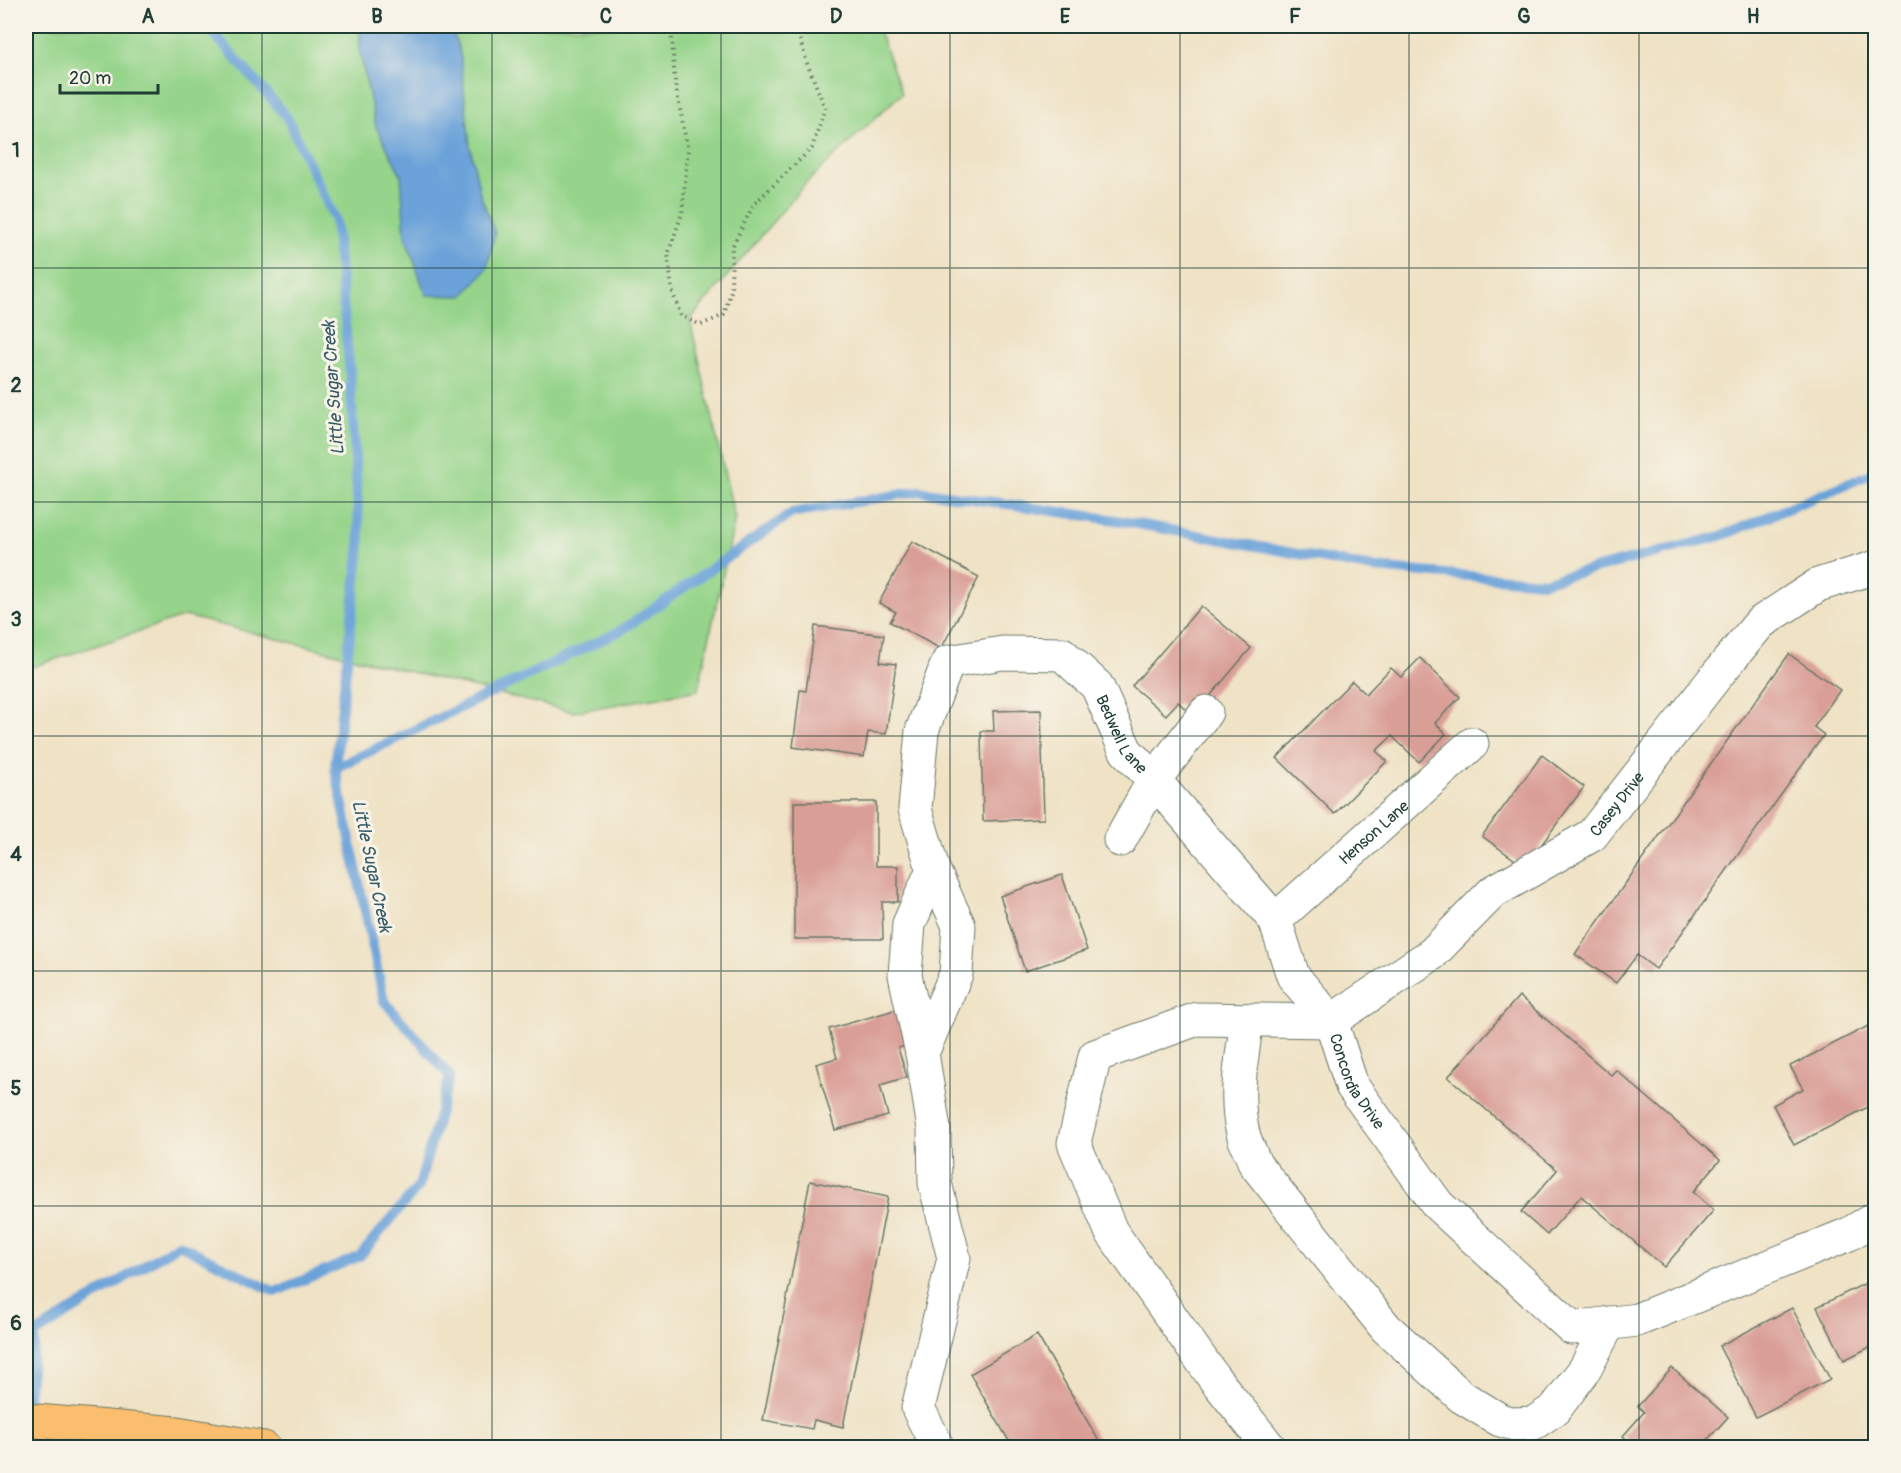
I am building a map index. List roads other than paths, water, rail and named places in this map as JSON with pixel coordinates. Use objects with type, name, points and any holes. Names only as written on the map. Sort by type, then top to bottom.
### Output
[{"type":"main road","points":[[26,1420],[177,1433],[264,1448]]},
{"type":"street","name":"Casey Drive","points":[[1331,1021],[1432,954],[1493,892],[1592,835],[1760,623],[1818,585],[1875,567]]},
{"type":"street","name":"Bedwell Lane","points":[[922,1053],[956,974],[959,926],[933,869],[915,809],[922,731],[948,662],[1003,653],[1062,654],[1097,686],[1126,751],[1154,780],[1275,920],[1293,976],[1331,1021]]},
{"type":"street","points":[[1120,840],[1154,780],[1206,712]]},
{"type":"street","name":"Henson Lane","points":[[1275,920],[1472,744]]},
{"type":"street","points":[[933,869],[909,924],[905,975],[922,1053],[934,1129],[935,1183],[954,1258],[918,1407],[938,1448]]},
{"type":"street","name":"Concordia Drive","points":[[1270,1448],[1214,1378],[1111,1231],[1074,1143],[1095,1056],[1197,1019],[1331,1021],[1352,1086],[1438,1205],[1572,1328],[1637,1320],[1850,1234],[1875,1218]]},
{"type":"street","points":[[1246,1020],[1239,1090],[1240,1111],[1244,1137],[1255,1164],[1386,1328],[1462,1397],[1500,1420],[1515,1424],[1534,1423],[1555,1409],[1585,1369],[1609,1323]]},
{"type":"water","points":[[360,26],[451,26],[460,53],[470,146],[480,194],[495,233],[487,269],[463,296],[426,295],[405,236],[401,175],[376,127],[360,52]]},
{"type":"waterway","name":"Little Sugar Creek","points":[[26,1413],[35,1334],[179,1244],[275,1292],[360,1256],[419,1186],[450,1076],[384,1001],[335,768],[360,545],[350,374],[335,220],[287,117],[207,26]]},
{"type":"waterway","points":[[335,768],[622,630],[792,513],[919,491],[1122,521],[1373,568],[1543,582],[1721,536],[1876,472]]}]
